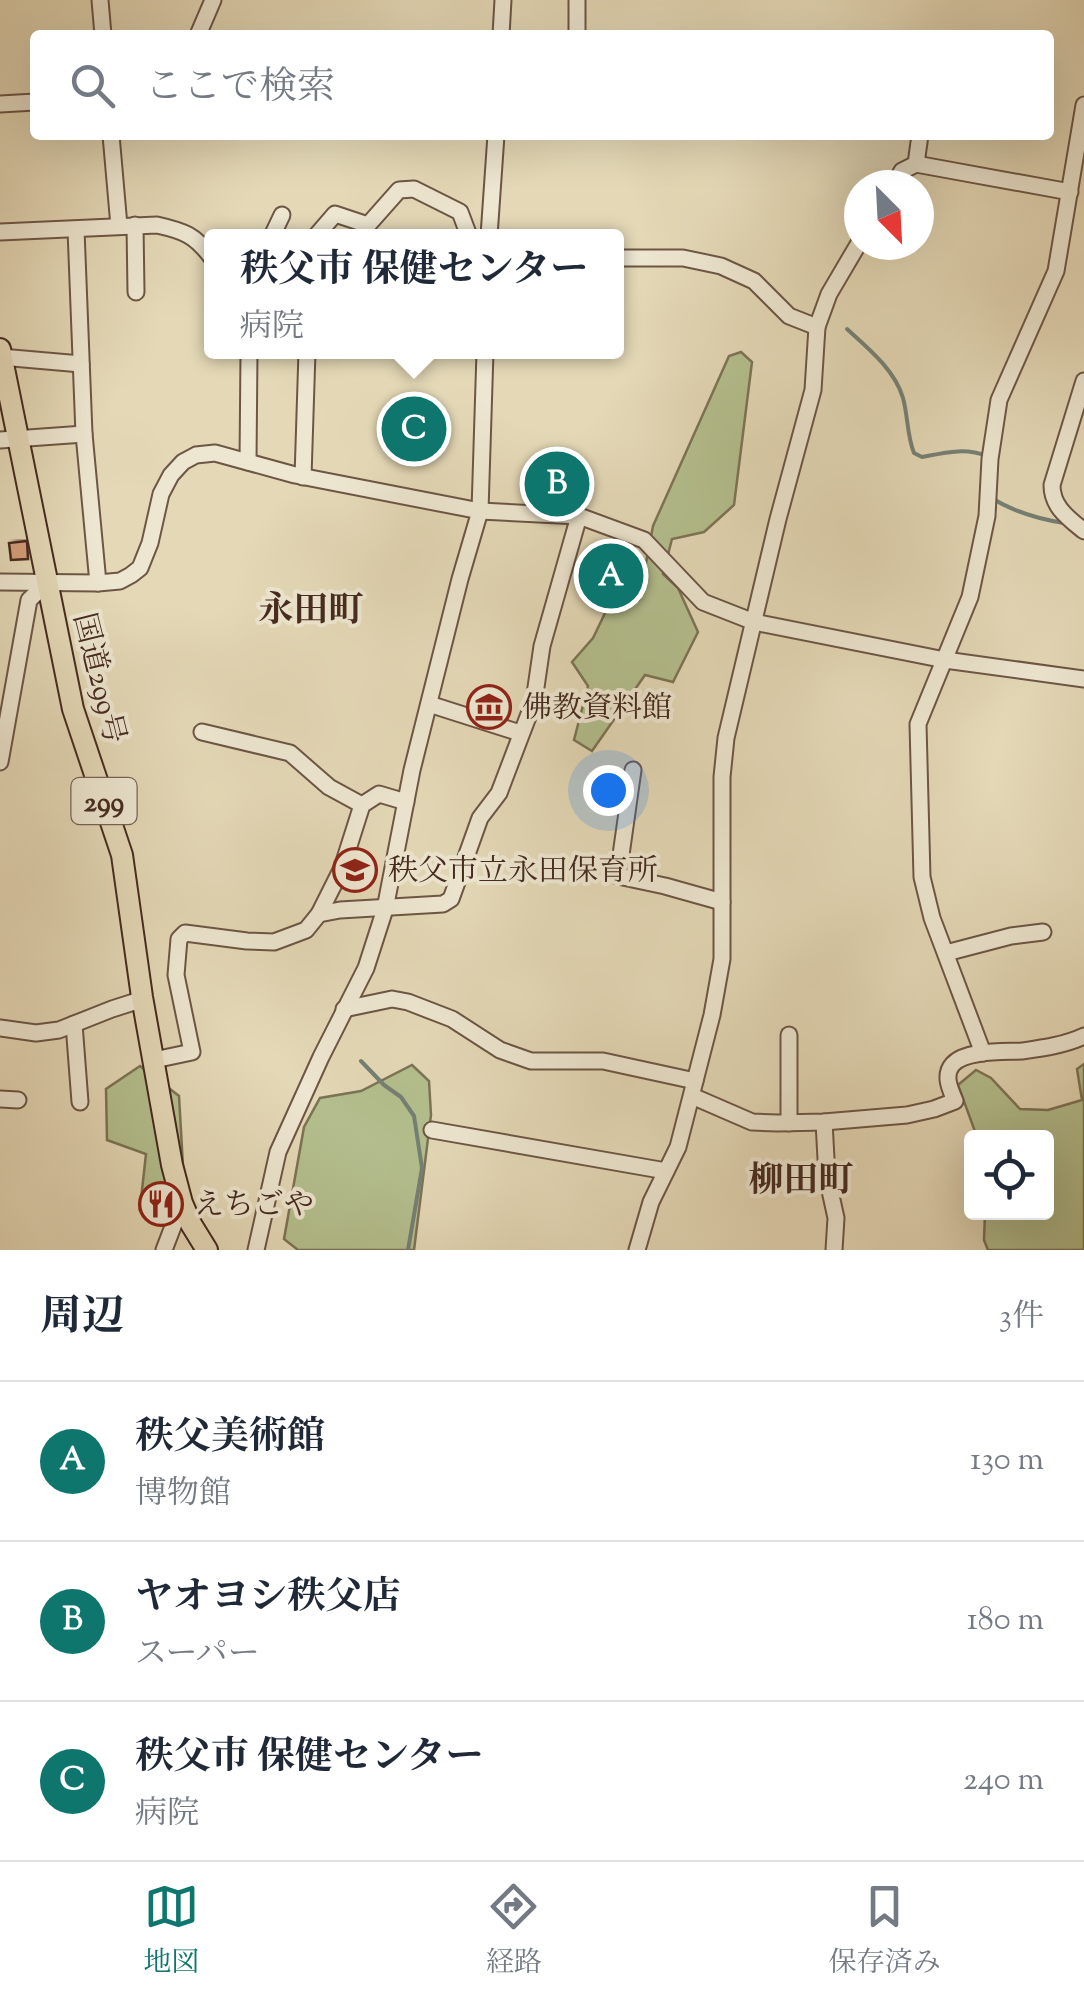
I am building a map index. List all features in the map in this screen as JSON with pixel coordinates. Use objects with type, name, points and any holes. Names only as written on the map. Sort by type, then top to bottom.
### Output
[{"type":"highway","name":"国道299号","points":[[0,350],[10,439],[73,708],[122,855],[172,1165],[182,1203],[207,1250]]},
{"type":"street","points":[[100,0],[102,30]]},
{"type":"street","points":[[200,30],[214,0]]},
{"type":"street","points":[[502,30],[503,0]]},
{"type":"street","points":[[577,0],[577,30]]},
{"type":"street","points":[[0,104],[30,102]]},
{"type":"street","points":[[983,1053],[932,918],[922,877],[918,724],[970,597],[987,516],[999,400],[1056,271],[1084,105]]},
{"type":"street","points":[[112,140],[136,292]]},
{"type":"street","points":[[490,229],[496,140]]},
{"type":"street","points":[[916,164],[919,140]]},
{"type":"street","points":[[904,170],[916,164],[1070,195],[1084,210]]},
{"type":"street","points":[[370,229],[399,190],[414,190],[460,212],[467,229]]},
{"type":"street","points":[[322,229],[334,214],[364,229]]},
{"type":"street","points":[[275,229],[282,215]]},
{"type":"street","points":[[0,232],[157,224],[198,239],[204,247]]},
{"type":"street","points":[[76,230],[84,434],[98,583]]},
{"type":"street","points":[[624,258],[683,258],[721,266],[754,281],[789,316],[817,327]]},
{"type":"street","points":[[637,1250],[650,1202],[678,1146],[712,1015],[722,960],[722,776],[726,738],[812,390],[817,327],[829,294],[849,260]]},
{"type":"street","points":[[1,357],[81,364]]},
{"type":"street","points":[[248,462],[249,359]]},
{"type":"street","points":[[303,477],[307,359]]},
{"type":"street","points":[[256,1250],[278,1152],[366,968],[385,909],[428,704],[480,511],[485,359]]},
{"type":"street","points":[[1084,382],[1052,484],[1052,497],[1084,532]]},
{"type":"street","points":[[10,439],[84,434]]},
{"type":"street","points":[[0,582],[120,581],[140,568],[161,494],[171,474],[196,455],[215,454],[303,477],[480,511],[579,516],[644,540],[703,602],[754,622],[945,660],[1084,679]]},
{"type":"street","points":[[319,914],[443,904],[451,899],[480,818],[499,793],[534,700],[542,646],[579,516]]},
{"type":"street","points":[[0,762],[29,600],[46,584]]},
{"type":"street","points":[[428,704],[520,734]]},
{"type":"street","points":[[202,732],[290,753],[329,787],[362,804]]},
{"type":"street","points":[[633,770],[618,876],[722,902]]},
{"type":"street","points":[[154,1060],[192,1052],[176,975],[178,939],[185,933],[274,942],[306,930],[319,914],[342,868],[362,804],[380,794],[406,802]]},
{"type":"street","points":[[946,953],[1043,932]]},
{"type":"street","points":[[0,1028],[36,1033],[59,1030],[142,997]]},
{"type":"street","points":[[344,1009],[392,999],[408,1002],[452,1019],[500,1050],[531,1061],[603,1061],[693,1088],[752,1122],[824,1122],[907,1114],[945,1105],[955,1101],[948,1085],[948,1072],[958,1060],[983,1053],[1059,1045],[1084,1036]]},
{"type":"street","points":[[74,1024],[80,1102]]},
{"type":"street","points":[[788,1123],[789,1035]]},
{"type":"street","points":[[0,1099],[18,1100]]},
{"type":"street","points":[[824,1122],[827,1178],[836,1218],[834,1250]]},
{"type":"street","points":[[432,1130],[666,1171]]},
{"type":"street","points":[[164,1250],[182,1203]]},
{"type":"green space","points":[[741,352],[752,362],[734,505],[704,532],[672,539],[663,574],[678,588],[698,632],[673,682],[645,675],[592,751],[574,740],[588,686],[572,662],[593,638],[607,609],[639,600],[653,526],[729,356]]},
{"type":"green space","points":[[1084,1064],[1084,1250],[988,1250],[985,1220],[1054,1220],[1054,1130],[974,1130],[958,1085],[976,1070],[991,1078],[1020,1109],[1048,1110],[1082,1100],[1077,1069]]},
{"type":"green space","points":[[412,1065],[429,1081],[431,1115],[414,1250],[298,1250],[284,1239],[304,1127],[320,1098],[361,1091]]},
{"type":"green space","points":[[140,1066],[179,1096],[183,1166],[140,1208],[146,1154],[107,1140],[106,1089]]},
{"type":"building","points":[[27,541],[28,559],[11,560],[9,543]]},
{"type":"waterway","points":[[847,329],[894,378],[905,405],[914,453],[922,457],[962,451],[986,456]]},
{"type":"waterway","points":[[993,499],[1027,514],[1064,523]]},
{"type":"waterway","points":[[361,1061],[401,1097],[414,1116],[422,1168],[408,1250]]},
{"type":"place","name":"秩父市 保健センター","points":[[414,429]]},
{"type":"place","name":"ヤオヨシ秩父店","points":[[557,484]]},
{"type":"place","name":"秩父美術館","points":[[611,576]]},
{"type":"place","name":"佛教資料館","points":[[489,707]]},
{"type":"place","name":"秩父市立永田保育所","points":[[355,870]]},
{"type":"place","name":"えちごや","points":[[161,1204]]},
{"type":"district","name":"永田町","points":[[311,609]]},
{"type":"district","name":"柳田町","points":[[801,1179]]}]
